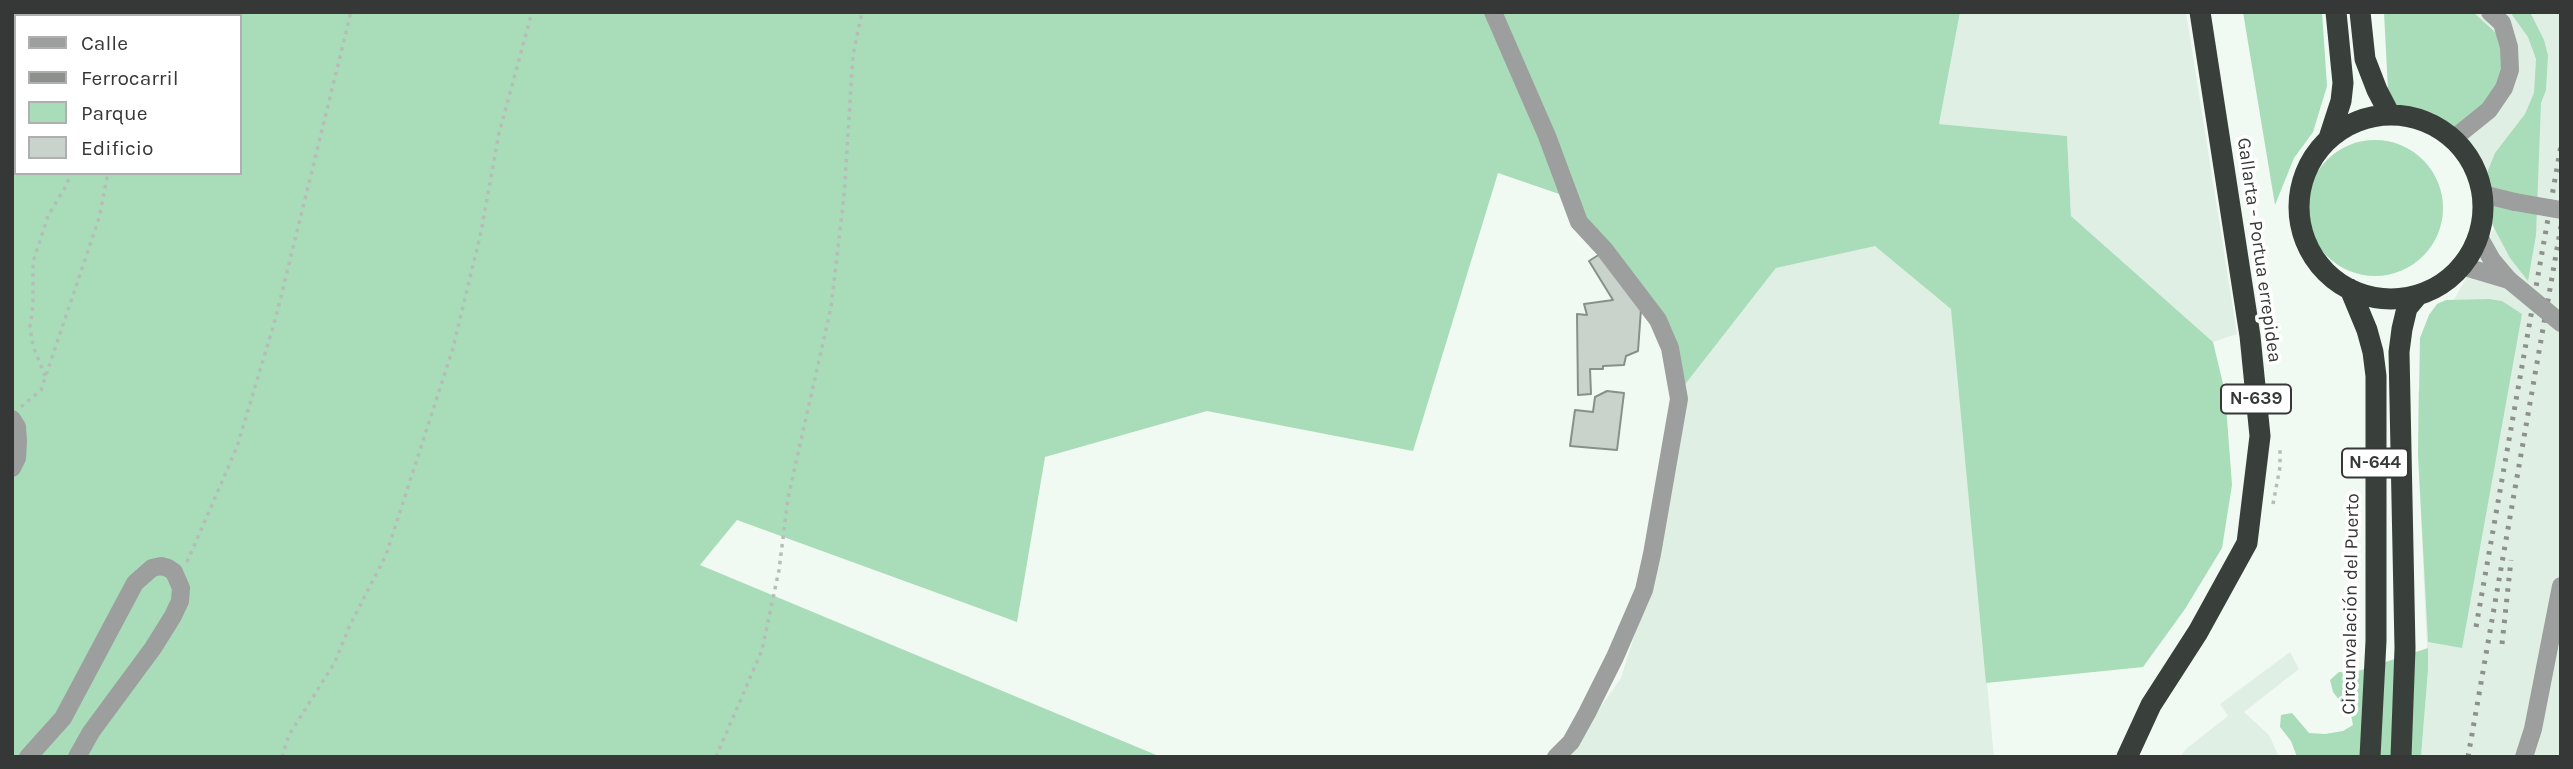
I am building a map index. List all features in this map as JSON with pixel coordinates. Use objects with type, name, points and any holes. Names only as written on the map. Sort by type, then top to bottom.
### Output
[{"type":"highway","name":"Gallarta - Portua errepidea","points":[[2127,757],[2151,705],[2198,632],[2247,543],[2260,436],[2250,336],[2200,12]]},
{"type":"highway","name":"Circunvalación del Puerto","points":[[2329,138],[2361,120],[2390,115],[2420,119],[2439,128],[2453,139],[2471,162],[2482,194],[2483,211],[2479,237],[2462,266],[2442,284],[2417,296],[2394,299],[2371,297],[2350,289],[2333,278],[2319,264],[2309,247],[2302,229],[2299,209],[2301,190],[2312,162],[2329,138],[2337,118],[2343,83],[2336,12]]},
{"type":"highway","points":[[2360,12],[2365,59],[2390,115]]},
{"type":"highway","name":"Circunvalación del Puerto","points":[[2350,289],[2367,330],[2376,376],[2376,641],[2370,757]]},
{"type":"highway","name":"N-644","points":[[2401,757],[2405,648],[2399,352],[2407,309],[2417,296]]},
{"type":"street","points":[[1493,12],[1542,124],[1579,222],[1604,249],[1658,320],[1671,348],[1679,399],[1644,590],[1587,713],[1571,742],[1556,757]]},
{"type":"street","points":[[2453,139],[2489,110],[2504,88],[2510,70],[2509,47],[2502,23],[2490,12]]},
{"type":"street","points":[[2482,194],[2561,211]]},
{"type":"street","points":[[2479,237],[2492,260],[2509,281],[2561,323]]},
{"type":"street","points":[[2462,266],[2509,281]]},
{"type":"street","points":[[12,417],[19,441],[17,458],[12,468]]},
{"type":"street","points":[[28,757],[63,718],[135,583],[143,574],[161,566],[174,572],[179,580],[180,601],[173,616],[153,648],[91,732],[77,757]]},
{"type":"street","points":[[2524,757],[2533,729],[2561,586]]},
{"type":"street","points":[[2532,757],[2533,729]]},
{"type":"path","points":[[179,580],[237,447],[276,317],[351,12]]},
{"type":"path","points":[[282,757],[289,736],[335,662],[386,555],[453,348],[481,232],[499,133],[532,12]]},
{"type":"path","points":[[716,757],[762,650],[779,570],[788,498],[831,307],[844,196],[853,55],[862,12]]},
{"type":"path","points":[[46,379],[33,346],[30,327],[33,262],[48,216],[66,186],[68,175]]},
{"type":"path","points":[[12,417],[41,390],[46,379],[99,218],[108,175]]},
{"type":"shaded area","points":[[1960,12],[2186,12],[2237,334],[2213,342],[2071,216],[2067,136],[1939,124]]},
{"type":"shaded area","points":[[2397,12],[2561,12],[2561,757],[2421,757],[2428,670],[2418,454],[2418,393],[2443,319],[2496,225],[2485,178],[2418,106]]},
{"type":"shaded area","points":[[1875,245],[1952,309],[1994,757],[1566,757],[1621,678],[1656,567],[1683,387],[1776,268]]},
{"type":"shaded area","points":[[2290,652],[2299,669],[2244,712],[2269,735],[2279,757],[2180,757],[2186,749],[2228,716],[2220,704]]},
{"type":"green space","points":[[12,12],[1960,12],[1939,124],[2067,136],[2071,216],[2213,342],[2225,392],[2232,485],[2222,548],[2185,609],[2143,667],[1986,683],[1951,309],[1875,246],[1776,268],[1683,387],[1659,327],[1565,196],[1498,173],[1413,451],[1207,411],[1045,457],[1017,622],[737,520],[700,565],[1161,757],[12,757]]},
{"type":"green space","points":[[2243,12],[2322,12],[2327,86],[2313,132],[2294,158],[2275,205]]},
{"type":"green space","points":[[2384,12],[2473,12],[2496,33],[2504,53],[2500,91],[2446,135],[2410,124],[2394,107],[2388,90]]},
{"type":"green space","points":[[2510,12],[2530,12],[2544,40],[2548,55],[2546,90],[2541,103],[2536,235],[2528,281],[2510,258],[2491,222],[2486,201],[2485,178],[2495,153],[2525,114],[2534,93],[2536,59],[2528,37]]},
{"type":"green space","points":[[2375,140],[2401,145],[2423,160],[2438,182],[2443,208],[2438,234],[2423,256],[2401,271],[2375,276],[2349,271],[2327,256],[2312,234],[2307,208],[2312,182],[2327,160],[2349,145]]},
{"type":"green space","points":[[2446,300],[2502,301],[2522,314],[2462,648],[2428,642],[2418,454],[2420,338],[2429,315],[2437,304]]},
{"type":"green space","points":[[2428,648],[2421,757],[2297,757],[2291,741],[2280,727],[2281,715],[2292,713],[2309,733],[2343,731],[2353,725],[2351,715],[2333,692],[2330,680],[2339,672],[2352,673]]},
{"type":"building","points":[[1600,254],[1641,309],[1638,351],[1626,356],[1624,365],[1590,369],[1591,394],[1578,395],[1577,314],[1587,315],[1584,304],[1613,300],[1589,261]]},
{"type":"building","points":[[1607,391],[1624,393],[1617,450],[1570,446],[1575,410],[1593,412],[1595,397]]},
{"type":"railway","points":[[2476,627],[2561,145]]},
{"type":"railway","points":[[2468,757],[2561,226]]},
{"type":"railway","points":[[2502,644],[2511,560]]}]
